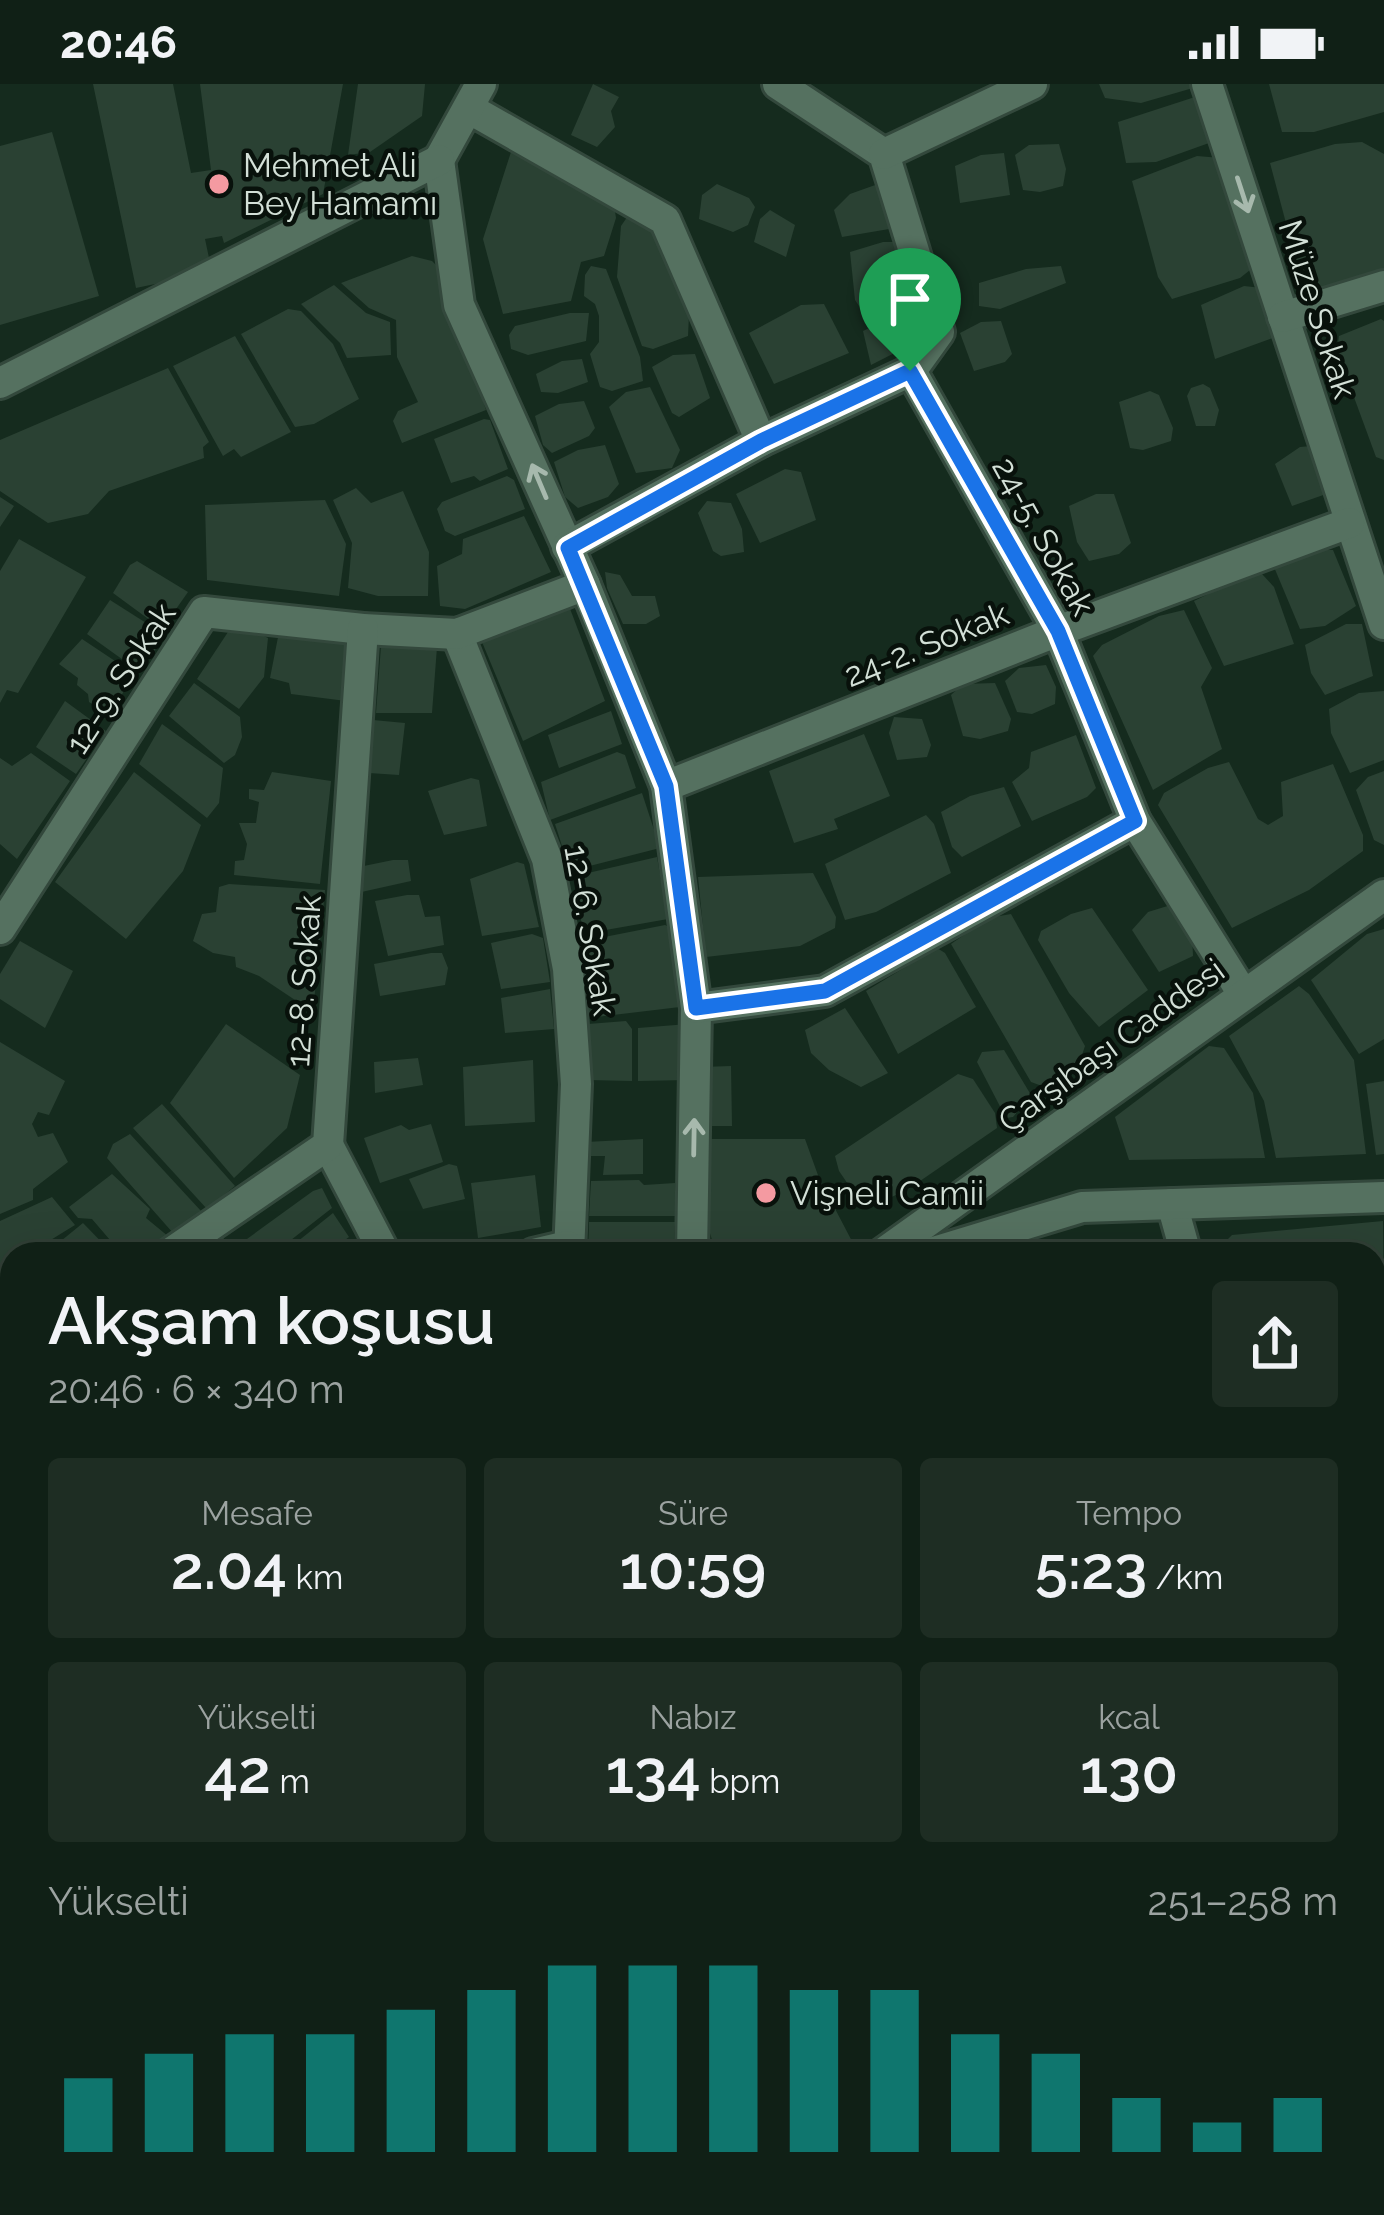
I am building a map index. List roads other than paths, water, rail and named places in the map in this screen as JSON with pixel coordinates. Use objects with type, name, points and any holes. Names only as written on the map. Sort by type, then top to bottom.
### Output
[{"type":"street","points":[[568,548],[761,441],[910,371],[939,332],[884,154],[778,84]]},
{"type":"street","points":[[884,154],[1032,84]]},
{"type":"street","name":"Müze Sokak","points":[[1207,84],[1384,624]]},
{"type":"street","points":[[0,383],[439,160],[477,91],[665,220],[761,441]]},
{"type":"street","points":[[439,160],[459,305],[585,585],[666,786],[696,1008],[692,1242]]},
{"type":"street","points":[[1282,317],[1384,286]]},
{"type":"street","name":"24-5. Sokak","points":[[910,371],[1058,631],[1135,821],[1243,994]]},
{"type":"street","name":"24-2. Sokak","points":[[666,786],[1058,631],[1349,523]]},
{"type":"street","name":"12-9. Sokak","points":[[3,916],[204,612],[457,634],[585,585]]},
{"type":"street","name":"12-8. Sokak","points":[[328,1145],[363,629]]},
{"type":"street","name":"12-6. Sokak","points":[[457,634],[547,859],[568,969],[576,1084],[568,1242]]},
{"type":"street","points":[[696,1008],[825,991],[1135,821]]},
{"type":"street","name":"Çarşıbaşı Caddesi","points":[[899,1242],[1384,895]]},
{"type":"street","points":[[187,1242],[328,1145],[379,1242]]},
{"type":"street","points":[[966,1242],[1082,1207],[1384,1197]]},
{"type":"street","points":[[1172,1204],[1183,1242]]},
{"type":"place","name":"Mehmet Ali Bey Hamamı","points":[[219,184]]},
{"type":"place","name":"Vişneli Camii","points":[[766,1193]]}]
